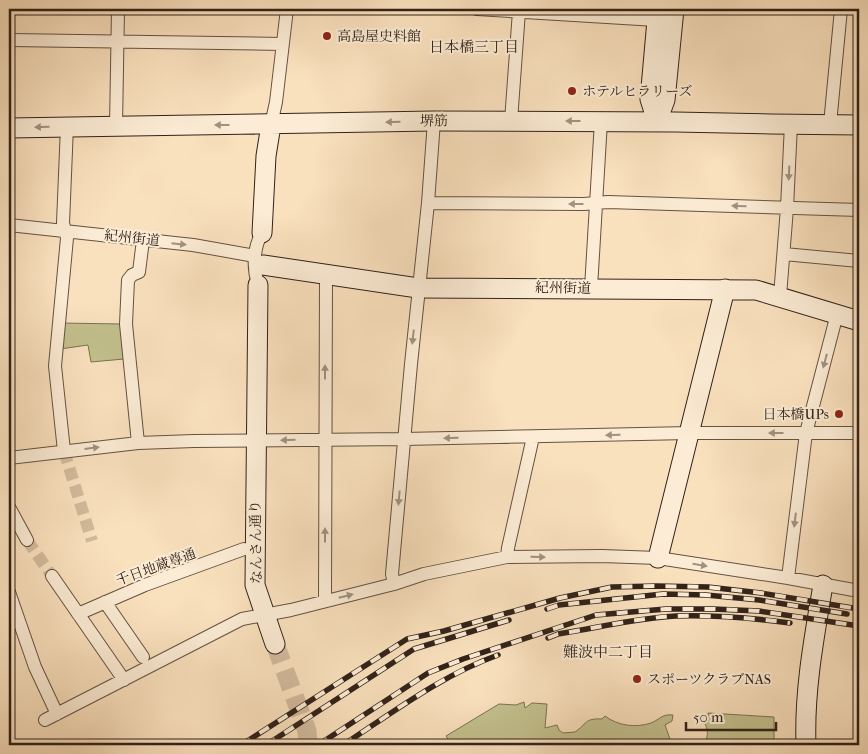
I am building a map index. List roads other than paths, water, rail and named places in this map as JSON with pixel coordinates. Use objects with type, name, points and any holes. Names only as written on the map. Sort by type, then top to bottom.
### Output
[{"type":"street","points":[[116,126],[118,9]]},
{"type":"street","points":[[271,125],[276,102],[287,9]]},
{"type":"street","points":[[477,9],[657,15],[650,99],[657,122]]},
{"type":"street","points":[[657,122],[665,100],[674,9]]},
{"type":"street","points":[[830,124],[841,9]]},
{"type":"street","points":[[510,121],[519,11]]},
{"type":"street","points":[[9,40],[283,44]]},
{"type":"street","points":[[394,584],[392,574],[418,288],[428,203],[434,121]]},
{"type":"street","name":"堺筋","points":[[9,128],[434,121],[601,121],[859,125]]},
{"type":"street","points":[[591,288],[601,121]]},
{"type":"street","points":[[780,296],[788,208],[791,124]]},
{"type":"street","name":"なんさん通り","points":[[271,125],[266,156],[262,233],[264,245],[259,260],[263,273],[258,285],[255,585],[274,644]]},
{"type":"street","points":[[64,452],[55,366],[67,238],[63,223],[67,126]]},
{"type":"street","points":[[428,203],[584,204],[618,202],[859,210]]},
{"type":"street","name":"紀州街道","points":[[9,225],[193,245],[326,275],[418,288],[756,290],[859,320]]},
{"type":"street","points":[[138,443],[126,324],[128,280],[132,275],[139,272],[143,240]]},
{"type":"street","points":[[784,254],[859,261]]},
{"type":"street","points":[[325,601],[326,275]]},
{"type":"street","points":[[658,558],[725,290]]},
{"type":"street","points":[[788,578],[806,433],[837,314]]},
{"type":"street","points":[[9,458],[138,443],[689,433],[859,433]]},
{"type":"street","points":[[507,556],[533,437]]},
{"type":"street","points":[[9,507],[27,540]]},
{"type":"street","name":"千日地蔵尊通","points":[[78,614],[146,585],[244,550]]},
{"type":"street","points":[[45,720],[242,619],[291,610],[394,584],[424,574],[507,556],[658,558],[859,591]]},
{"type":"street","points":[[52,576],[124,680]]},
{"type":"street","points":[[806,745],[808,679],[823,585]]},
{"type":"street","points":[[9,592],[35,667],[57,714]]},
{"type":"street","points":[[104,602],[143,657]]},
{"type":"tunnel","points":[[64,451],[92,541]]},
{"type":"tunnel","points":[[27,540],[52,576]]},
{"type":"tunnel","points":[[275,644],[307,731],[308,745]]},
{"type":"railway","points":[[241,745],[407,639],[444,631],[560,598],[612,587],[708,587],[761,593],[859,609]]},
{"type":"railway","points":[[547,609],[559,605],[663,594],[706,595],[759,600],[847,614]]},
{"type":"railway","points":[[318,745],[428,673],[463,659],[596,615],[666,609],[713,609],[759,611],[859,626]]},
{"type":"railway","points":[[548,638],[558,634],[646,619],[676,616],[733,617],[790,623]]},
{"type":"railway","points":[[266,745],[414,649],[509,620]]},
{"type":"railway","points":[[343,745],[437,684],[477,663],[498,655]]},
{"type":"place","name":"高島屋史料館","points":[[327,36]]},
{"type":"place","name":"ホテルヒラリーズ","points":[[572,91]]},
{"type":"place","name":"日本橋UPs","points":[[839,414]]},
{"type":"place","name":"スポーツクラブNAS","points":[[637,679]]},
{"type":"district","name":"日本橋三丁目","points":[[474,47]]},
{"type":"district","name":"難波中二丁目","points":[[608,652]]}]
